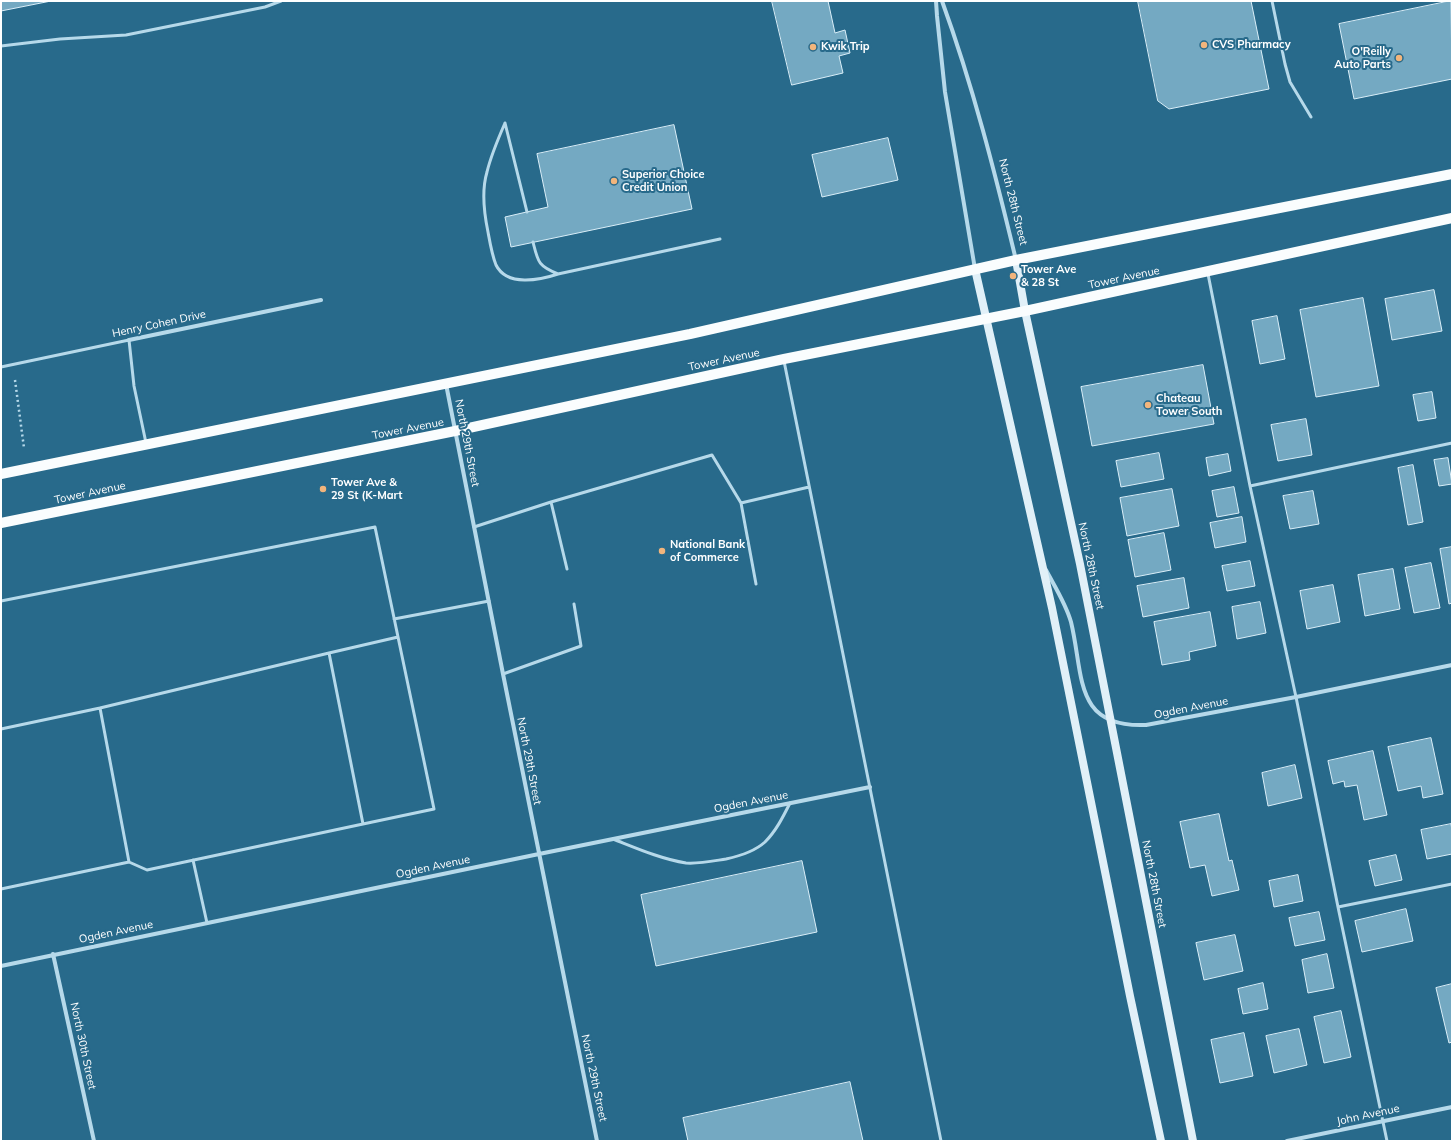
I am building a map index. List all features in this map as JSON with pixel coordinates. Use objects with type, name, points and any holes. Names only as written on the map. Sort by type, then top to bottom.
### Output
[{"type":"main road","points":[[1,474],[690,334],[1016,260],[1452,174]]},
{"type":"main road","name":"Tower Avenue","points":[[1,524],[455,431],[784,359],[1026,311],[1452,218]]},
{"type":"main road","name":"North 28th Street","points":[[1016,260],[1081,570],[1193,1141]]},
{"type":"main road","points":[[975,269],[1052,608],[1130,996],[1161,1141]]},
{"type":"street","points":[[936,1],[936,16],[945,92],[975,269]]},
{"type":"street","name":"North 28th Street","points":[[942,1],[957,40],[977,109],[1016,260]]},
{"type":"street","name":"Henry Cohen Drive","points":[[129,340],[321,300]]},
{"type":"street","name":"North 29th Street","points":[[446,384],[597,1141]]},
{"type":"street","name":"Ogden Avenue","points":[[1041,560],[1067,610],[1085,693],[1093,709],[1111,722],[1133,726],[1146,725],[1296,697],[1452,665]]},
{"type":"street","name":"Ogden Avenue","points":[[1,966],[53,954],[870,787]]},
{"type":"street","name":"North 30th Street","points":[[53,954],[94,1141]]},
{"type":"street","name":"John Avenue","points":[[1287,1141],[1452,1106]]},
{"type":"lane","points":[[1,46],[60,38],[126,35],[265,7],[281,1]]},
{"type":"lane","points":[[1272,1],[1290,82],[1310,117]]},
{"type":"lane","points":[[528,212],[505,123],[486,173],[483,198],[492,254],[497,266],[503,273],[513,278],[529,280],[541,279],[720,239]]},
{"type":"lane","points":[[533,242],[540,264],[558,274]]},
{"type":"lane","points":[[1207,272],[1250,486],[1296,697],[1387,1141]]},
{"type":"lane","points":[[129,340],[134,386],[146,444]]},
{"type":"lane","name":"Henry Cohen Drive","points":[[1,367],[129,340]]},
{"type":"lane","points":[[784,359],[941,1141]]},
{"type":"lane","points":[[1250,486],[1452,443]]},
{"type":"lane","points":[[474,527],[551,502],[712,455],[741,503],[756,584]]},
{"type":"lane","points":[[741,503],[809,487]]},
{"type":"lane","points":[[551,502],[567,569]]},
{"type":"lane","points":[[1,601],[376,527],[434,809],[147,870],[129,862],[1,889]]},
{"type":"lane","points":[[394,618],[489,601]]},
{"type":"lane","points":[[503,674],[581,646],[574,604]]},
{"type":"lane","points":[[1,730],[398,637]]},
{"type":"lane","points":[[329,653],[363,824]]},
{"type":"lane","points":[[100,708],[129,862]]},
{"type":"lane","points":[[613,839],[661,857],[687,863],[708,862],[735,857],[751,851],[764,842],[777,828],[790,803]]},
{"type":"lane","points":[[193,860],[207,923]]},
{"type":"lane","points":[[1338,907],[1452,884]]},
{"type":"path","points":[[13,365],[24,448]]},
{"type":"building","points":[[1,1],[51,1],[1,11]]},
{"type":"building","points":[[772,1],[828,1],[835,33],[845,30],[850,53],[839,56],[843,73],[792,85]]},
{"type":"building","name":"CVS Pharmacy","points":[[1138,1],[1251,1],[1269,89],[1169,109],[1158,101]]},
{"type":"building","name":"O'Reilly Auto Parts","points":[[1451,1],[1452,79],[1354,99],[1339,24]]},
{"type":"building","name":"Superior Choice Credit Union","points":[[674,125],[692,209],[511,247],[505,217],[548,207],[537,154]]},
{"type":"building","points":[[888,138],[898,180],[822,197],[812,155]]},
{"type":"building","points":[[1434,290],[1442,331],[1392,340],[1385,299]]},
{"type":"building","points":[[1363,298],[1379,386],[1316,397],[1300,310]]},
{"type":"building","points":[[1277,316],[1285,359],[1260,364],[1252,321]]},
{"type":"building","name":"Chateau Tower South","points":[[1203,365],[1214,424],[1092,446],[1081,387]]},
{"type":"building","points":[[1432,392],[1436,418],[1418,421],[1413,395]]},
{"type":"building","points":[[1306,419],[1312,455],[1278,461],[1271,425]]},
{"type":"building","points":[[1159,453],[1164,479],[1121,487],[1116,461]]},
{"type":"building","points":[[1228,454],[1231,471],[1209,476],[1206,458]]},
{"type":"building","points":[[1448,458],[1452,484],[1439,486],[1434,460]]},
{"type":"building","points":[[1413,465],[1423,522],[1408,525],[1398,468]]},
{"type":"building","points":[[1234,487],[1239,513],[1217,517],[1212,491]]},
{"type":"building","points":[[1172,489],[1179,526],[1127,536],[1120,498]]},
{"type":"building","points":[[1313,491],[1319,524],[1290,529],[1283,496]]},
{"type":"building","points":[[1242,517],[1246,542],[1215,548],[1210,523]]},
{"type":"building","points":[[1164,533],[1171,570],[1135,577],[1128,540]]},
{"type":"building","points":[[1452,547],[1452,603],[1449,604],[1440,549]]},
{"type":"building","points":[[1250,561],[1255,586],[1227,591],[1222,566]]},
{"type":"building","points":[[1431,563],[1440,608],[1414,613],[1405,568]]},
{"type":"building","points":[[1393,569],[1400,609],[1365,616],[1358,575]]},
{"type":"building","points":[[1184,578],[1189,608],[1143,617],[1137,586]]},
{"type":"building","points":[[1333,585],[1340,622],[1307,629],[1300,591]]},
{"type":"building","points":[[1260,602],[1266,633],[1237,639],[1232,607]]},
{"type":"building","points":[[1210,612],[1216,646],[1189,652],[1190,660],[1162,665],[1154,622]]},
{"type":"building","points":[[1431,738],[1443,794],[1423,798],[1421,786],[1398,791],[1388,747]]},
{"type":"building","points":[[1373,751],[1387,815],[1364,820],[1357,785],[1345,787],[1344,781],[1333,784],[1328,761]]},
{"type":"building","points":[[1295,765],[1302,798],[1268,806],[1262,773]]},
{"type":"building","points":[[1219,814],[1229,861],[1232,860],[1239,890],[1212,896],[1205,865],[1190,868],[1180,822]]},
{"type":"building","points":[[1451,824],[1452,854],[1427,859],[1421,830]]},
{"type":"building","points":[[1396,855],[1402,880],[1375,886],[1369,861]]},
{"type":"building","points":[[802,861],[817,932],[656,966],[641,895]]},
{"type":"building","points":[[1298,875],[1303,901],[1274,907],[1269,881]]},
{"type":"building","points":[[1406,909],[1413,941],[1362,952],[1355,921]]},
{"type":"building","points":[[1319,912],[1325,940],[1295,946],[1289,918]]},
{"type":"building","points":[[1235,935],[1243,971],[1204,980],[1196,943]]},
{"type":"building","points":[[1327,954],[1334,988],[1308,993],[1302,960]]},
{"type":"building","points":[[1263,983],[1268,1009],[1243,1014],[1238,989]]},
{"type":"building","points":[[1452,984],[1452,1042],[1449,1043],[1436,988]]},
{"type":"building","points":[[1341,1011],[1351,1057],[1324,1063],[1314,1017]]},
{"type":"building","points":[[1299,1029],[1307,1065],[1274,1073],[1266,1036]]},
{"type":"building","points":[[1244,1033],[1253,1076],[1220,1083],[1211,1040]]},
{"type":"building","points":[[850,1082],[863,1141],[688,1141],[683,1118]]},
{"type":"place","name":"CVS Pharmacy","points":[[1204,45]]},
{"type":"place","name":"Kwik Trip","points":[[813,47]]},
{"type":"place","name":"O'Reilly Auto Parts","points":[[1399,58]]},
{"type":"place","name":"Superior Choice Credit Union","points":[[614,181]]},
{"type":"place","name":"Tower Ave & 28 St","points":[[1013,276]]},
{"type":"place","name":"Chateau Tower South","points":[[1148,405]]},
{"type":"place","name":"Tower Ave & 29 St (K-Mart","points":[[323,489]]},
{"type":"place","name":"National Bank of Commerce","points":[[662,551]]}]
